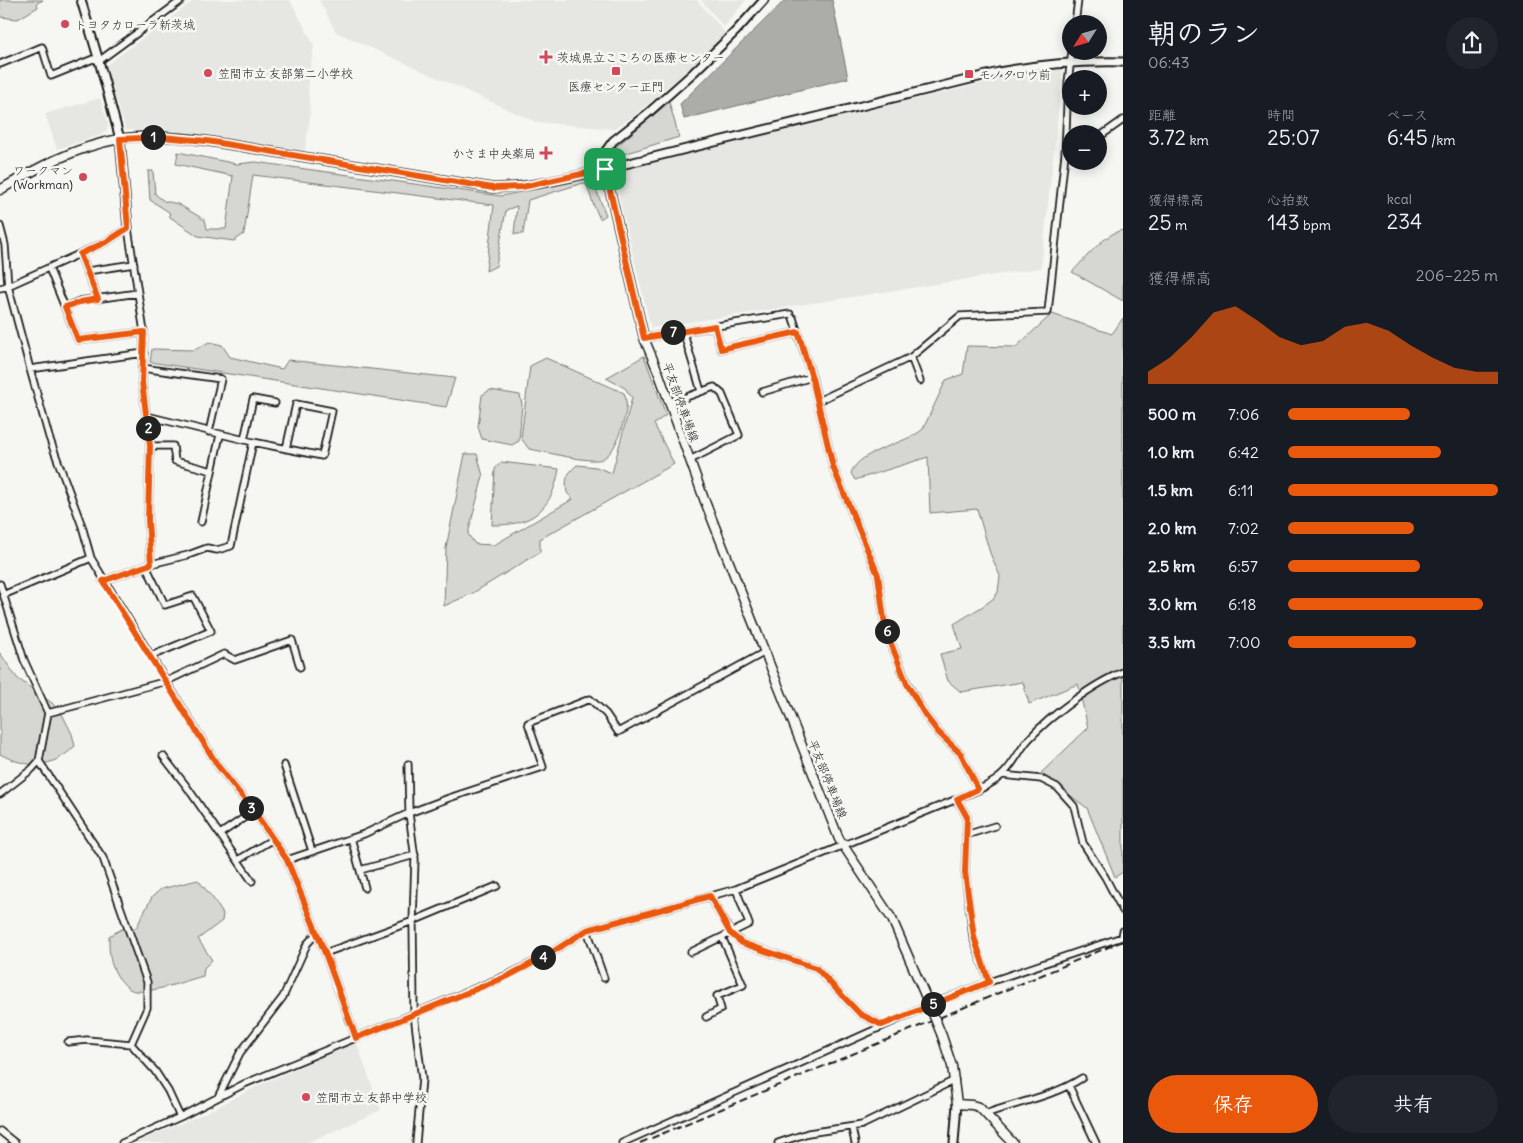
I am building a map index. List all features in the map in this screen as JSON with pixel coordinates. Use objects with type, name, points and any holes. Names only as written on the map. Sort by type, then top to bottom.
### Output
[{"type":"main road","points":[[0,190],[36,169],[78,150],[120,139],[162,137],[184,138],[493,188],[529,186],[605,169]]},
{"type":"main road","name":"平友部停車場線","points":[[605,169],[644,338],[690,460],[839,838],[892,919],[942,1036],[955,1080]]},
{"type":"main road","points":[[955,1080],[956,1104],[979,1107],[1013,1143]]},
{"type":"street","points":[[81,0],[120,139],[128,228],[144,332],[142,382],[150,446],[149,565],[165,605],[193,596],[211,631],[150,656]]},
{"type":"street","points":[[0,64],[42,47],[50,76],[94,60],[99,61],[182,0]]},
{"type":"street","points":[[764,0],[736,31],[693,73],[613,141],[605,152],[605,169],[999,72],[1042,64],[1123,62]]},
{"type":"street","points":[[1076,15],[1078,0]]},
{"type":"street","points":[[1068,125],[1068,82],[1071,62]]},
{"type":"street","points":[[1107,131],[1123,120]]},
{"type":"street","points":[[818,401],[911,357],[960,316],[1048,312],[1057,217],[1065,170]]},
{"type":"street","points":[[0,226],[5,245],[8,286],[30,369],[50,438],[82,526],[91,558],[103,581],[167,681],[218,766],[254,811],[287,860],[325,953],[356,1038]]},
{"type":"street","points":[[0,288],[108,241],[128,228]]},
{"type":"street","points":[[80,254],[98,299]]},
{"type":"street","points":[[87,271],[134,264]]},
{"type":"street","points":[[49,268],[78,340],[144,332]]},
{"type":"street","points":[[65,307],[80,302],[138,293]]},
{"type":"street","points":[[644,338],[683,330],[791,316],[812,378],[833,467],[878,575],[888,636],[907,684],[931,725],[961,754],[978,789]]},
{"type":"street","points":[[715,326],[721,349],[798,332]]},
{"type":"street","points":[[683,330],[701,391]]},
{"type":"street","points":[[30,369],[144,353]]},
{"type":"street","points":[[911,357],[920,381]]},
{"type":"street","points":[[142,368],[221,379],[209,432]]},
{"type":"street","points":[[762,392],[812,378]]},
{"type":"street","points":[[670,403],[714,386],[722,394],[739,436],[690,460]]},
{"type":"street","points":[[244,440],[254,399],[275,403]]},
{"type":"street","points":[[146,416],[220,435],[286,449],[322,456],[332,411],[296,404],[286,449]]},
{"type":"street","points":[[201,522],[220,435]]},
{"type":"street","points":[[103,581],[207,548],[217,550],[231,546],[253,442]]},
{"type":"street","points":[[150,446],[173,446],[175,461],[212,471]]},
{"type":"street","points":[[3,595],[91,558]]},
{"type":"street","points":[[0,584],[24,660],[48,713],[39,760],[32,769],[0,794]]},
{"type":"street","points":[[48,713],[167,681],[224,654],[235,660],[292,640],[300,666]]},
{"type":"street","points":[[287,860],[351,838],[409,813],[543,766],[528,723],[590,699],[606,714],[618,732],[765,652]]},
{"type":"street","points":[[122,1143],[180,1117],[244,1084],[508,976],[546,956],[587,930],[736,889],[844,846],[990,784],[1002,775],[1030,738],[1062,710],[1109,677],[1123,672]]},
{"type":"street","points":[[163,756],[252,881]]},
{"type":"street","points":[[39,760],[103,858],[146,982],[147,1008],[131,1044]]},
{"type":"street","points":[[408,764],[409,813],[415,855],[413,921],[414,1014],[422,1079],[416,1143]]},
{"type":"street","points":[[284,766],[312,851]]},
{"type":"street","points":[[1002,775],[1041,779],[1057,787],[1074,806],[1083,843],[1105,877],[1123,911]]},
{"type":"street","points":[[957,799],[967,817],[965,872],[974,937],[989,982]]},
{"type":"street","points":[[220,834],[254,811]]},
{"type":"street","points":[[966,835],[995,826]]},
{"type":"street","points":[[351,838],[365,888]]},
{"type":"street","points":[[238,860],[273,839]]},
{"type":"street","points":[[360,870],[415,855]]},
{"type":"street","points":[[325,953],[413,921],[497,886]]},
{"type":"street","points":[[691,952],[749,924],[736,889]]},
{"type":"street","points":[[710,896],[730,933],[742,943],[816,968],[860,1014],[882,1025]]},
{"type":"street","points":[[587,930],[604,978]]},
{"type":"street","points":[[622,1143],[882,1025],[989,982],[1122,937],[1123,931]]},
{"type":"street","points":[[218,1097],[240,1053],[283,997],[307,944],[317,933]]},
{"type":"street","points":[[706,1017],[722,1009],[717,996],[743,985],[722,937]]},
{"type":"street","points":[[68,1042],[87,1040],[131,1044],[168,1090],[180,1117]]},
{"type":"street","points":[[986,1114],[1040,1098],[1069,1086],[1082,1078]]},
{"type":"street","points":[[778,1143],[808,1133],[852,1128],[862,1125],[955,1080]]},
{"type":"street","points":[[1069,1086],[1096,1143]]},
{"type":"street","points":[[954,1143],[956,1104]]},
{"type":"street","points":[[852,1128],[855,1143]]},
{"type":"street","points":[[0,1131],[15,1143]]},
{"type":"shaded area","points":[[0,0],[43,0],[37,3],[38,7],[18,19],[0,17]]},
{"type":"shaded area","name":"笠間市立 友部第二小学校","points":[[195,0],[290,0],[314,45],[308,81],[310,118],[304,154],[170,131],[126,130],[105,66]]},
{"type":"shaded area","name":"茨城県立こころの医療センター","points":[[319,0],[697,0],[726,34],[631,118],[613,129],[536,122],[336,32]]},
{"type":"shaded area","points":[[701,0],[746,0],[724,27]]},
{"type":"shaded area","points":[[785,0],[832,0],[848,78],[684,119],[680,104]]},
{"type":"shaded area","points":[[1063,69],[1041,268],[651,328],[620,201],[617,179],[627,169],[1000,79]]},
{"type":"shaded area","points":[[100,98],[108,123],[107,130],[101,135],[57,149],[45,114]]},
{"type":"shaded area","points":[[669,102],[679,137],[617,156],[611,151]]},
{"type":"shaded area","points":[[178,152],[237,164],[255,162],[501,196],[592,179],[606,215],[600,219],[587,186],[583,183],[528,200],[523,234],[514,234],[517,206],[506,210],[496,266],[486,271],[494,205],[253,175],[244,234],[234,241],[198,236],[170,217],[169,212],[150,200],[148,171],[153,171],[155,194],[164,201],[178,204],[205,220],[207,229],[226,229],[233,176],[176,164]]},
{"type":"shaded area","points":[[1123,230],[1123,301],[1072,272],[1102,241]]},
{"type":"shaded area","points":[[1052,314],[1112,334],[1123,318],[1123,872],[1115,877],[1087,808],[1041,773],[1088,728],[1078,684],[1029,704],[1023,682],[961,692],[948,681],[940,654],[962,649],[954,624],[994,598],[998,592],[1000,576],[990,553],[977,509],[930,513],[928,457],[855,480],[851,473],[864,458],[923,429],[946,380],[963,374],[967,346],[1016,347]]},
{"type":"shaded area","points":[[209,342],[222,345],[230,357],[282,369],[288,360],[455,378],[446,407],[150,362],[152,349],[194,350]]},
{"type":"shaded area","points":[[644,356],[666,415],[654,424],[674,464],[540,539],[540,552],[473,593],[444,606],[446,548],[465,454],[477,454],[483,476],[468,534],[475,544],[494,545],[573,499],[567,493],[566,481],[568,474],[577,465],[596,467],[612,473],[632,398],[625,388],[606,378]]},
{"type":"shaded area","points":[[546,358],[624,393],[626,406],[622,427],[613,449],[602,459],[578,459],[529,449],[521,438],[530,366]]},
{"type":"shaded area","points":[[490,390],[520,395],[522,404],[519,441],[512,445],[482,439],[478,427],[482,395]]},
{"type":"shaded area","points":[[501,462],[559,469],[551,495],[546,505],[538,512],[519,522],[506,525],[492,525],[495,469]]},
{"type":"shaded area","points":[[0,653],[17,678],[52,703],[62,714],[72,734],[75,746],[58,759],[49,763],[30,764],[10,759],[0,754]]},
{"type":"shaded area","points":[[198,880],[223,914],[222,921],[198,939],[212,960],[204,968],[203,976],[150,990],[135,991],[130,989],[118,977],[111,962],[109,936],[122,929],[136,928],[152,897],[161,889]]},
{"type":"shaded area","name":"笠間市立 友部中学校","points":[[356,1042],[381,1110],[306,1143],[135,1143],[205,1113],[260,1085]]},
{"type":"railway","points":[[640,1143],[1123,941]]},
{"type":"place","name":"トヨタカローラ新茨城","points":[[65,24]]},
{"type":"place","name":"茨城県立こころの医療センター","points":[[546,57]]},
{"type":"place","name":"医療センター正門","points":[[616,71]]},
{"type":"place","name":"笠間市立 友部第二小学校","points":[[208,73]]},
{"type":"place","name":"モノタロウ前","points":[[969,74]]},
{"type":"place","name":"かさま中央薬局","points":[[546,153]]},
{"type":"place","name":"ワークマン (Workman)","points":[[83,177]]},
{"type":"place","name":"笠間市立 友部中学校","points":[[306,1097]]},
{"type":"route","points":[[162,137],[207,141],[493,188],[522,187],[605,169],[644,338],[715,326],[721,349],[798,332],[818,401],[833,467],[845,500],[878,575],[888,636],[907,684],[925,715],[931,725],[961,754],[978,789],[957,799],[967,817],[965,872],[974,937],[989,982],[882,1025],[860,1014],[816,968],[742,943],[730,933],[710,896],[587,930],[546,956],[508,976],[356,1038],[325,953],[287,860],[256,814],[218,766],[103,581],[151,564],[148,520],[150,446],[142,382],[144,332],[78,340],[65,307],[98,299],[80,254],[108,241],[128,228],[120,139],[162,137]]}]
